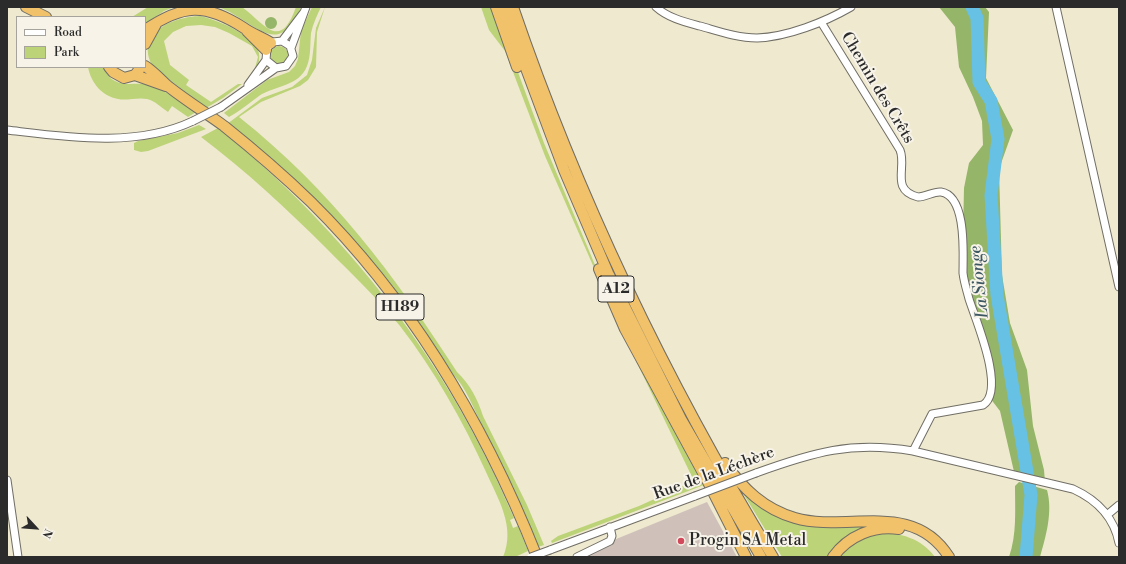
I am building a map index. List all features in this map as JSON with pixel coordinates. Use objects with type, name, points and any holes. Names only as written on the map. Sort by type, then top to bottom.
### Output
[{"type":"highway","points":[[26,7],[44,16]]},
{"type":"highway","points":[[496,7],[506,38],[559,176],[624,329],[708,482],[746,557]]},
{"type":"highway","name":"A12","points":[[503,7],[564,170],[608,273],[681,418],[761,557]]},
{"type":"highway","name":"A12","points":[[513,7],[550,109],[593,215],[641,319],[698,428],[773,557]]},
{"type":"highway","points":[[146,29],[173,13],[185,10],[201,10],[216,13],[233,21],[245,29],[268,51]]},
{"type":"highway","points":[[146,42],[156,24]]},
{"type":"highway","points":[[146,67],[170,88]]},
{"type":"highway","points":[[110,68],[113,72],[124,78],[135,75],[141,68]]},
{"type":"highway","points":[[135,75],[170,88]]},
{"type":"highway","name":"H189","points":[[170,88],[249,146],[288,181],[339,232],[391,295],[437,360],[472,418],[507,487],[536,557]]},
{"type":"highway","points":[[698,428],[742,485],[760,502],[776,511],[799,520],[814,522],[877,521],[901,523],[926,534],[938,543],[949,557]]},
{"type":"highway","points":[[833,557],[845,544],[855,537],[870,531],[884,528],[900,530],[917,536],[933,547],[941,557]]},
{"type":"street","name":"Chemin des Crêts","points":[[656,7],[665,14],[694,24],[731,35],[756,38],[776,36],[821,22],[851,7]]},
{"type":"street","points":[[1056,7],[1119,287]]},
{"type":"street","points":[[245,90],[268,51],[282,41],[305,10]]},
{"type":"street","points":[[291,48],[305,10]]},
{"type":"street","name":"Chemin des Crêts","points":[[821,22],[900,150],[903,162],[901,180],[905,190],[918,197],[938,192],[944,193],[951,197],[955,203],[963,234],[965,283],[987,354],[992,380],[991,396],[983,405],[932,414],[913,451]]},
{"type":"street","points":[[7,130],[72,137],[112,138],[158,132],[193,121],[221,107],[276,68],[284,67],[290,62],[293,54],[291,48],[282,41]]},
{"type":"street","points":[[268,51],[276,68]]},
{"type":"street","name":"Rue de la Léchère","points":[[531,557],[795,459],[819,452],[845,448],[888,447],[913,451],[1045,482],[1082,494],[1100,506],[1107,515],[1114,526],[1119,543]]},
{"type":"street","points":[[7,480],[9,508],[18,557]]},
{"type":"street","points":[[1107,515],[1119,505]]},
{"type":"street","points":[[577,557],[610,541],[612,536],[610,527]]},
{"type":"shaded area","points":[[707,502],[737,557],[572,557]]},
{"type":"green space","points":[[148,7],[174,7],[164,11],[146,23],[146,16],[134,16]]},
{"type":"green space","points":[[218,7],[242,7],[265,26],[272,30],[278,31],[284,28],[290,21],[296,7],[301,7],[292,24],[283,32],[274,35],[253,27],[230,12]]},
{"type":"green space","points":[[312,7],[321,7],[311,33],[309,58],[303,73],[293,82],[265,92],[229,117],[224,113],[267,80],[289,72],[295,66],[298,59],[301,31]]},
{"type":"green space","points":[[325,7],[317,32],[316,67],[308,80],[300,86],[261,102],[239,117],[303,174],[332,204],[385,267],[457,372],[473,392],[483,416],[527,505],[544,545],[538,547],[517,499],[465,391],[379,271],[323,208],[292,178],[261,150],[227,124],[262,98],[292,87],[307,75],[312,60],[316,28]]},
{"type":"green space","points":[[481,7],[494,7],[544,143],[600,277],[704,485],[552,543],[551,541],[558,536],[639,506],[694,481],[623,334],[545,156],[505,51],[489,30]]},
{"type":"green space","points":[[939,7],[985,7],[989,12],[986,78],[1013,130],[999,169],[1002,275],[1010,323],[1027,370],[1033,426],[1044,470],[1045,482],[1015,476],[1000,411],[990,398],[992,380],[967,292],[963,234],[964,188],[969,163],[983,145],[982,121],[959,67],[955,27]]},
{"type":"green space","points":[[200,16],[215,20],[239,32],[257,48],[259,56],[257,69],[255,68],[258,57],[252,46],[215,27],[201,25],[186,26],[173,32],[164,41],[170,65],[189,80],[186,85],[211,102],[238,84],[242,84],[206,108],[153,67],[148,55],[148,45],[152,36],[159,29],[178,20]]},
{"type":"green space","points":[[271,17],[275,19],[277,23],[275,27],[271,29],[267,27],[265,23],[267,19]]},
{"type":"green space","points":[[275,46],[283,46],[288,51],[286,62],[283,64],[275,64],[270,59],[270,51]]},
{"type":"green space","points":[[88,68],[104,68],[109,77],[118,83],[143,84],[157,88],[171,95],[196,112],[188,117],[172,106],[168,112],[150,100],[140,98],[121,99],[112,97],[102,92],[98,88],[89,73]]},
{"type":"green space","points":[[199,125],[206,129],[148,151],[141,152],[134,150],[134,143],[138,141],[178,133]]},
{"type":"green space","points":[[218,128],[265,169],[310,212],[352,257],[390,305],[426,355],[459,407],[488,461],[514,518],[510,520],[513,528],[518,526],[528,551],[515,557],[503,557],[508,535],[504,513],[500,503],[458,415],[413,343],[383,306],[312,234],[250,177],[201,137]]},
{"type":"green space","points":[[1019,482],[1047,490],[1049,498],[1049,515],[1040,557],[1009,557],[1012,549],[1014,531],[1015,486]]},
{"type":"green space","points":[[741,490],[777,515],[882,524],[830,557],[782,557]]},
{"type":"green space","points":[[879,533],[895,534],[917,541],[935,557],[838,557],[857,542]]},
{"type":"waterway","name":"La Sionge","points":[[972,7],[977,18],[979,82],[991,101],[998,139],[991,195],[997,295],[1031,495],[1026,557]]},
{"type":"place","name":"Progin SA Metal","points":[[681,541]]}]
